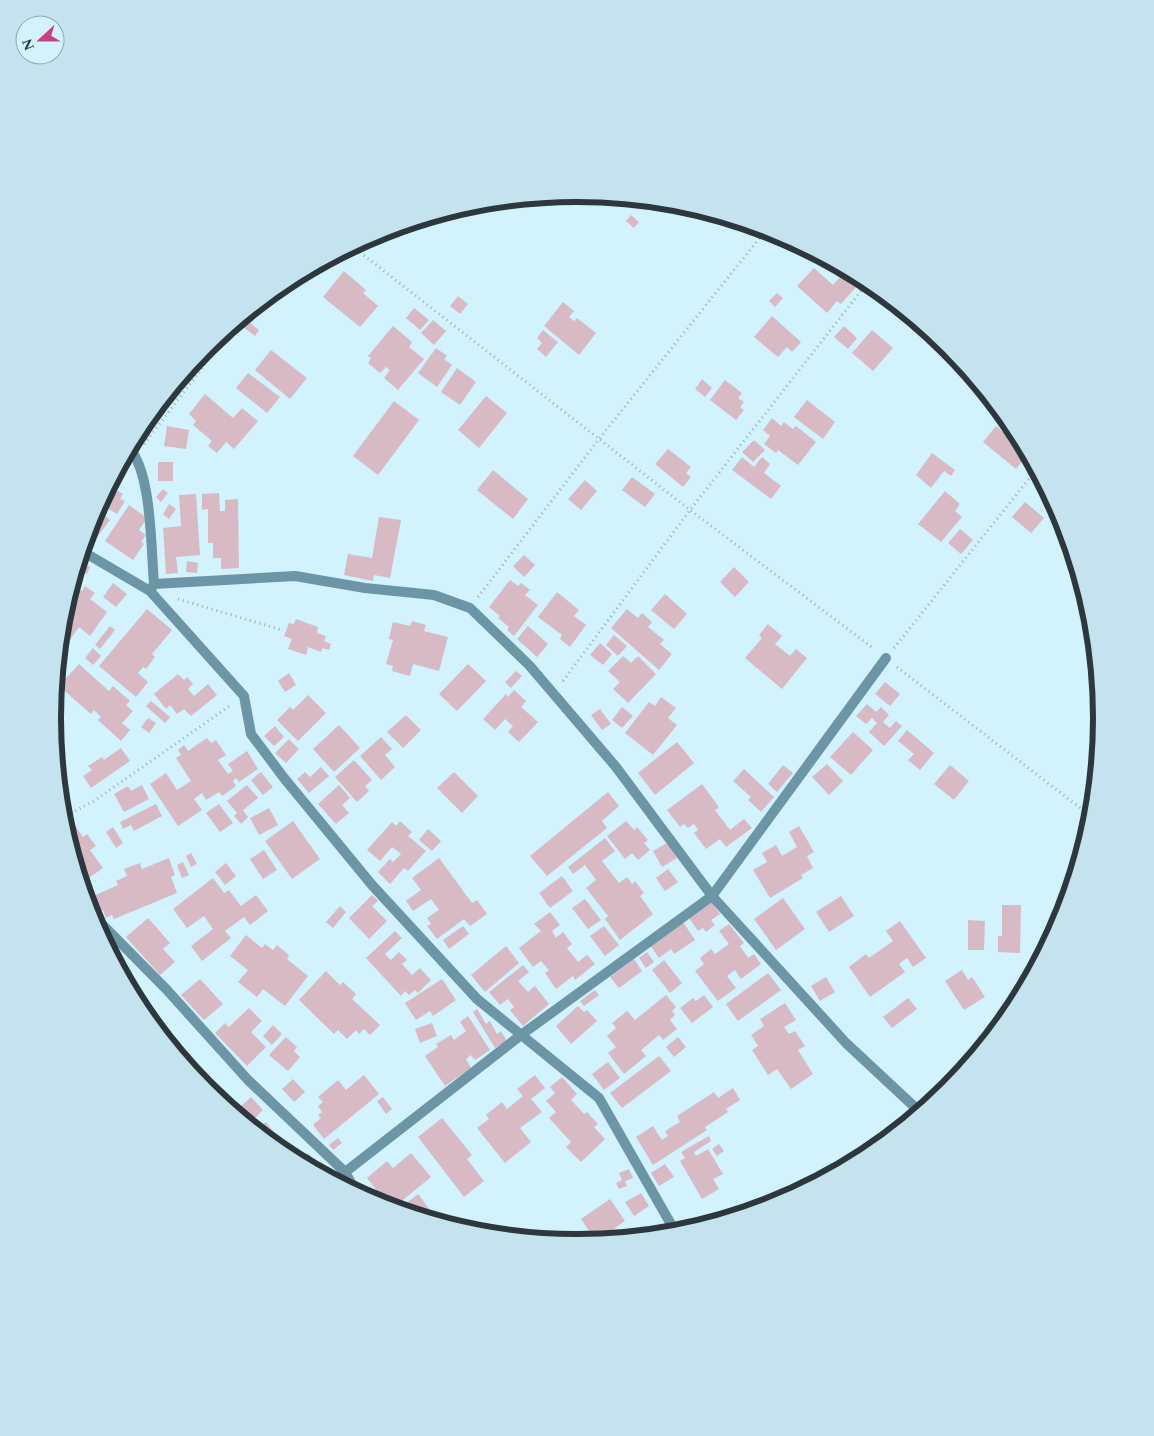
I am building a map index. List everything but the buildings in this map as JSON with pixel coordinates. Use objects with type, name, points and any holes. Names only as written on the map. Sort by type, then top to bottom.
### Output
[{"type":"street","points":[[134,454],[148,500],[152,587]]},
{"type":"street","points":[[88,554],[152,587],[244,696],[251,734],[284,778],[372,885],[477,999],[599,1098],[671,1225]]},
{"type":"street","points":[[152,587],[295,576],[365,588],[434,595],[470,608],[529,665],[616,767],[712,896],[846,1043],[915,1107]]},
{"type":"street","points":[[340,1176],[522,1035],[712,896],[886,658]]},
{"type":"street","points":[[107,929],[167,990],[248,1080],[345,1172],[350,1182]]},
{"type":"path","points":[[470,608],[599,439],[761,237]]},
{"type":"path","points":[[358,251],[690,510],[1084,811]]},
{"type":"path","points":[[554,694],[690,510],[863,288]]},
{"type":"path","points":[[144,437],[213,352]]},
{"type":"path","points":[[886,658],[1032,475]]},
{"type":"path","points":[[152,587],[282,630]]},
{"type":"path","points":[[70,814],[94,801],[244,696]]}]
